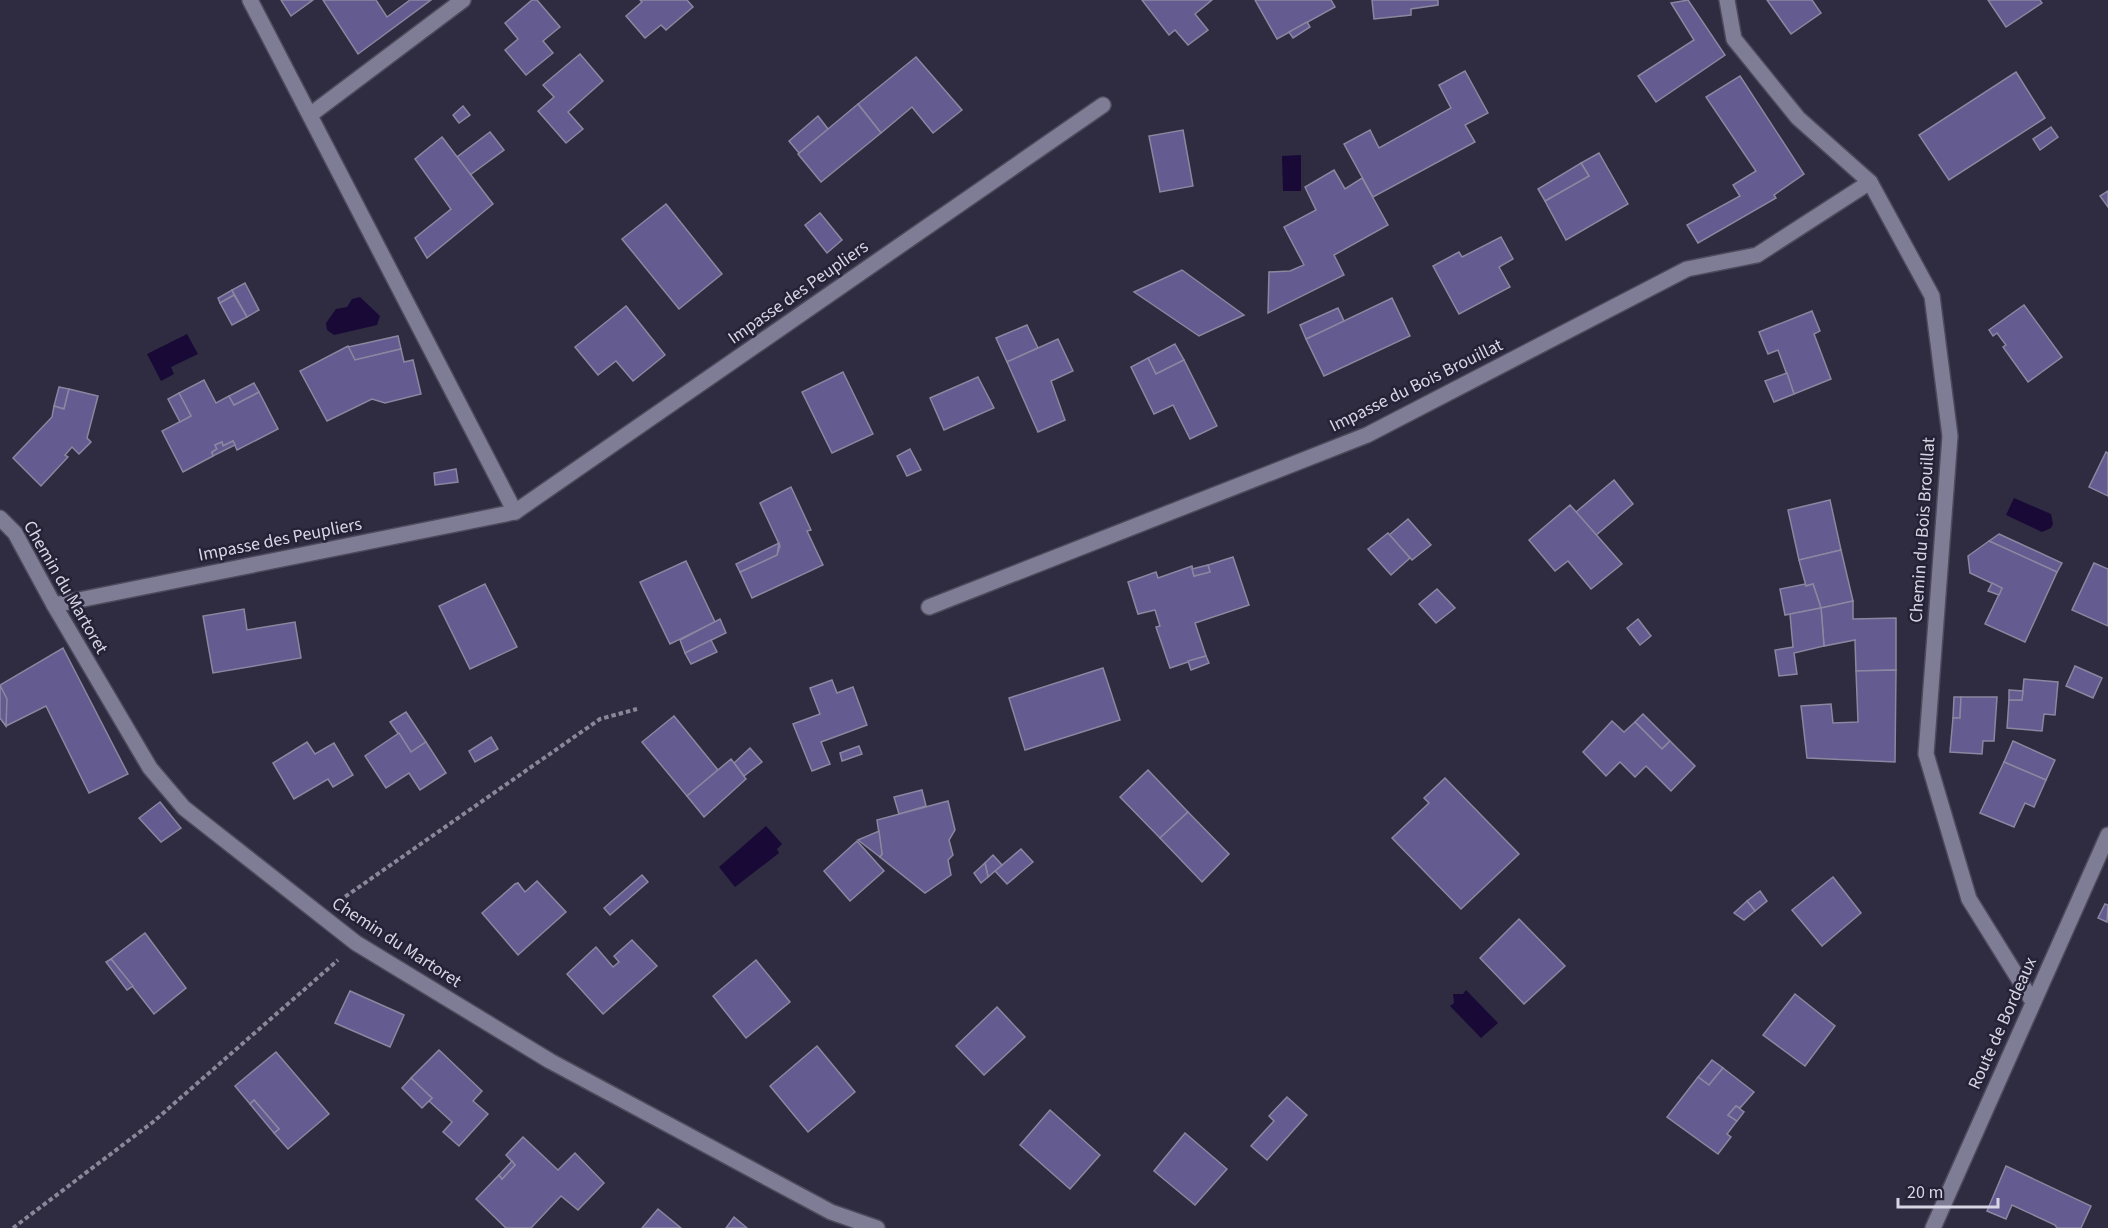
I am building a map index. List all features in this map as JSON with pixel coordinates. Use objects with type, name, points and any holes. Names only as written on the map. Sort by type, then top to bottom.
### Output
[{"type":"street","points":[[250,0],[515,512]]},
{"type":"street","points":[[310,115],[463,0]]},
{"type":"street","name":"Chemin du Bois Brouillat","points":[[1727,0],[1734,39],[1798,118],[1870,182],[1932,296],[1950,436],[1926,754],[1969,898],[2033,1002]]},
{"type":"street","name":"Impasse des Peupliers","points":[[54,605],[515,512],[1103,105]]},
{"type":"street","name":"Impasse du Bois Brouillat","points":[[929,607],[1367,435],[1687,269],[1757,255],[1870,182]]},
{"type":"street","name":"Chemin du Martoret","points":[[0,518],[15,533],[54,605],[150,768],[183,808],[356,943],[560,1067],[831,1212],[878,1228]]},
{"type":"street","name":"Route de Bordeaux","points":[[1933,1228],[2108,835]]},
{"type":"path","points":[[319,915],[600,719],[637,709]]},
{"type":"path","points":[[13,1228],[153,1122],[356,943]]},
{"type":"shaded area","points":[[1301,155],[1301,191],[1283,191],[1282,156]]},
{"type":"shaded area","points":[[360,297],[380,316],[377,325],[334,335],[327,330],[326,323],[336,309],[347,307],[352,299]]},
{"type":"shaded area","points":[[187,334],[198,354],[171,367],[174,374],[161,381],[147,354]]},
{"type":"shaded area","points":[[2014,498],[2051,514],[2053,524],[2051,528],[2042,532],[2006,515]]},
{"type":"shaded area","points":[[766,826],[782,844],[777,849],[779,853],[735,887],[719,867]]},
{"type":"shaded area","points":[[1466,990],[1498,1023],[1481,1038],[1450,1006],[1454,1003],[1453,994],[1463,994]]},
{"type":"building","points":[[281,0],[313,0],[291,16]]},
{"type":"building","points":[[323,0],[376,0],[387,17],[410,0],[431,0],[358,54]]},
{"type":"building","points":[[532,0],[537,0],[560,27],[543,41],[553,53],[526,75],[505,50],[518,39],[505,23]]},
{"type":"building","points":[[640,0],[687,0],[693,7],[666,30],[661,25],[645,38],[626,16],[642,2]]},
{"type":"building","points":[[1142,0],[1212,0],[1195,14],[1208,30],[1188,45],[1175,30],[1169,35]]},
{"type":"building","points":[[1255,0],[1331,0],[1335,7],[1277,39]]},
{"type":"building","points":[[1372,0],[1438,0],[1438,5],[1411,9],[1411,15],[1374,19]]},
{"type":"building","points":[[1688,0],[1725,55],[1656,102],[1638,76],[1694,40],[1671,3]]},
{"type":"building","points":[[1767,0],[1812,0],[1821,13],[1791,34]]},
{"type":"building","points":[[1988,0],[2040,0],[2042,3],[2006,27]]},
{"type":"building","points":[[1307,22],[1310,27],[1293,38],[1289,32]]},
{"type":"building","points":[[580,54],[603,81],[568,112],[583,129],[566,143],[538,111],[554,97],[543,85]]},
{"type":"building","points":[[916,57],[962,110],[933,133],[912,107],[881,133],[858,104]]},
{"type":"building","points":[[1465,71],[1488,113],[1465,125],[1475,142],[1373,197],[1344,144],[1370,130],[1379,148],[1451,108],[1439,85]]},
{"type":"building","points":[[2016,72],[2045,118],[1949,180],[1919,135]]},
{"type":"building","points":[[1740,76],[1804,174],[1774,195],[1776,198],[1698,243],[1687,225],[1740,196],[1733,185],[1756,171],[1706,97]]},
{"type":"building","points":[[858,104],[881,133],[821,182],[798,154]]},
{"type":"building","points":[[463,106],[470,115],[459,123],[453,115]]},
{"type":"building","points":[[818,116],[828,129],[799,153],[789,141]]},
{"type":"building","points":[[2051,127],[2058,137],[2040,150],[2033,139]]},
{"type":"building","points":[[1183,130],[1193,186],[1160,192],[1149,136]]},
{"type":"building","points":[[490,132],[504,150],[470,175],[457,157]]},
{"type":"building","points":[[442,137],[493,204],[427,258],[415,238],[451,209],[415,159]]},
{"type":"building","points":[[1599,153],[1628,204],[1566,240],[1545,201],[1589,176],[1581,163]]},
{"type":"building","points":[[1581,163],[1589,176],[1545,201],[1538,189]]},
{"type":"building","points":[[1334,170],[1345,189],[1362,178],[1388,225],[1334,255],[1344,275],[1268,313],[1269,272],[1290,271],[1304,265],[1284,227],[1316,210],[1305,187]]},
{"type":"building","points":[[2108,191],[2108,207],[2100,196]]},
{"type":"building","points":[[666,204],[722,274],[679,309],[622,239]]},
{"type":"building","points":[[820,213],[842,240],[827,253],[805,225]]},
{"type":"building","points":[[1501,237],[1513,259],[1499,267],[1510,287],[1459,314],[1433,266],[1459,252],[1462,257]]},
{"type":"building","points":[[1182,270],[1244,315],[1199,336],[1134,292]]},
{"type":"building","points":[[245,283],[259,310],[247,317],[232,290]]},
{"type":"building","points":[[232,290],[234,295],[220,303],[218,298]]},
{"type":"building","points":[[234,295],[247,317],[232,325],[220,303]]},
{"type":"building","points":[[1392,298],[1410,336],[1324,376],[1306,339]]},
{"type":"building","points":[[2024,305],[2062,357],[2028,382],[2003,347],[2006,345],[1997,333],[1993,336],[1989,330]]},
{"type":"building","points":[[626,306],[665,355],[633,381],[616,361],[598,375],[575,347]]},
{"type":"building","points":[[1338,308],[1344,321],[1306,339],[1300,325]]},
{"type":"building","points":[[1812,311],[1820,331],[1814,334],[1831,379],[1794,394],[1778,350],[1768,354],[1759,332]]},
{"type":"building","points":[[1027,325],[1038,348],[1007,362],[996,338]]},
{"type":"building","points":[[398,336],[401,349],[355,360],[348,347]]},
{"type":"building","points":[[1058,339],[1073,371],[1051,381],[1065,420],[1038,432],[1007,362]]},
{"type":"building","points":[[1175,344],[1184,360],[1156,374],[1148,358]]},
{"type":"building","points":[[348,346],[355,360],[401,349],[404,362],[413,360],[421,394],[385,403],[372,399],[327,421],[300,371]]},
{"type":"building","points":[[1148,358],[1156,374],[1184,360],[1217,426],[1190,439],[1173,405],[1154,414],[1131,367]]},
{"type":"building","points":[[843,372],[873,434],[832,453],[802,392]]},
{"type":"building","points":[[1787,373],[1794,394],[1774,402],[1765,381]]},
{"type":"building","points":[[978,377],[994,408],[944,430],[930,398]]},
{"type":"building","points":[[204,380],[216,403],[229,396],[234,405],[259,392],[278,429],[237,450],[233,441],[223,446],[222,442],[215,445],[217,449],[212,452],[213,456],[183,472],[162,431],[191,416],[179,393]]},
{"type":"building","points":[[254,383],[259,392],[234,405],[229,396]]},
{"type":"building","points":[[59,387],[69,389],[64,409],[54,406]]},
{"type":"building","points":[[69,389],[98,396],[87,438],[91,442],[79,454],[72,447],[65,455],[68,457],[41,486],[13,458],[52,417],[54,406],[64,409]]},
{"type":"building","points":[[179,393],[191,416],[180,422],[168,399]]},
{"type":"building","points":[[233,441],[235,445],[213,456],[212,452],[217,449],[215,445],[222,442],[223,446]]},
{"type":"building","points":[[910,449],[921,470],[907,476],[897,456]]},
{"type":"building","points":[[2106,452],[2108,453],[2108,496],[2089,487]]},
{"type":"building","points":[[456,469],[458,482],[435,485],[434,473]]},
{"type":"building","points":[[1614,480],[1633,504],[1595,536],[1576,512]]},
{"type":"building","points":[[791,487],[811,530],[807,531],[823,565],[752,598],[740,572],[777,555],[780,546],[760,503]]},
{"type":"building","points":[[1830,500],[1841,550],[1799,560],[1788,510]]},
{"type":"building","points":[[1570,505],[1622,564],[1591,589],[1568,561],[1555,571],[1529,540]]},
{"type":"building","points":[[1408,519],[1431,545],[1412,560],[1389,535]]},
{"type":"building","points":[[1388,533],[1410,558],[1391,575],[1368,549]]},
{"type":"building","points":[[1999,534],[2062,563],[2057,572],[1989,541]]},
{"type":"building","points":[[1989,541],[2057,572],[2025,642],[1985,624],[2002,588],[1970,573],[1968,556]]},
{"type":"building","points":[[779,543],[777,555],[740,572],[736,564]]},
{"type":"building","points":[[1841,550],[1853,601],[1821,608],[1813,584],[1806,586],[1799,560]]},
{"type":"building","points":[[1233,557],[1249,605],[1195,623],[1206,656],[1170,668],[1156,627],[1160,626],[1155,610],[1138,614],[1128,582],[1156,572],[1158,578],[1192,566],[1194,576],[1210,572],[1208,565]]},
{"type":"building","points":[[686,561],[715,622],[670,644],[640,582]]},
{"type":"building","points":[[2094,563],[2108,569],[2108,626],[2072,610]]},
{"type":"building","points":[[1208,565],[1210,572],[1194,576],[1192,569]]},
{"type":"building","points":[[1992,583],[2002,588],[1999,595],[1988,591]]},
{"type":"building","points":[[485,584],[517,647],[470,669],[439,606]]},
{"type":"building","points":[[1805,584],[1806,586],[1813,584],[1821,608],[1785,615],[1780,589]]},
{"type":"building","points":[[1437,589],[1455,608],[1436,623],[1419,604]]},
{"type":"building","points":[[1853,601],[1853,619],[1896,618],[1896,670],[1856,671],[1855,640],[1824,646],[1821,608]]},
{"type":"building","points":[[1821,608],[1824,646],[1794,653],[1797,674],[1779,676],[1775,650],[1793,647],[1790,614]]},
{"type":"building","points":[[244,609],[247,630],[295,622],[301,658],[213,673],[203,616]]},
{"type":"building","points":[[720,619],[726,633],[685,653],[680,640]]},
{"type":"building","points":[[1638,619],[1651,636],[1640,645],[1627,628]]},
{"type":"building","points":[[711,640],[717,652],[691,664],[685,653]]},
{"type":"building","points":[[63,648],[128,774],[89,793],[46,706],[6,726],[0,718],[0,685]]},
{"type":"building","points":[[1206,656],[1209,663],[1191,670],[1188,661]]},
{"type":"building","points":[[2075,666],[2102,678],[2093,698],[2066,686]]},
{"type":"building","points":[[1103,668],[1120,720],[1025,750],[1009,698]]},
{"type":"building","points":[[1896,670],[1895,762],[1807,758],[1801,706],[1831,704],[1833,723],[1858,722],[1856,671]]},
{"type":"building","points":[[2024,679],[2058,682],[2055,715],[2044,714],[2042,731],[2007,728],[2009,700],[2022,700]]},
{"type":"building","points":[[832,680],[837,693],[853,687],[867,725],[821,742],[830,764],[812,771],[793,724],[820,714],[810,688]]},
{"type":"building","points":[[0,685],[7,699],[6,726],[0,718]]},
{"type":"building","points":[[2009,690],[2023,691],[2022,700],[2009,700]]},
{"type":"building","points":[[1954,697],[1961,697],[1960,718],[1953,718]]},
{"type":"building","points":[[1961,697],[1997,697],[1994,741],[1983,741],[1982,754],[1950,752],[1953,718],[1960,718]]},
{"type":"building","points":[[406,712],[426,742],[411,752],[390,722]]},
{"type":"building","points":[[1643,714],[1670,741],[1662,749],[1635,722]]},
{"type":"building","points":[[674,716],[718,770],[687,796],[642,742]]},
{"type":"building","points":[[1612,721],[1624,732],[1635,722],[1662,749],[1670,741],[1695,766],[1671,791],[1646,766],[1635,777],[1620,762],[1606,776],[1583,752]]},
{"type":"building","points":[[399,733],[411,752],[426,742],[446,773],[420,790],[409,773],[386,788],[365,756]]},
{"type":"building","points":[[491,737],[498,749],[475,762],[469,751]]},
{"type":"building","points":[[2013,741],[2055,760],[2046,780],[2004,762]]},
{"type":"building","points":[[307,742],[315,754],[334,743],[353,775],[333,787],[328,779],[294,799],[273,763]]},
{"type":"building","points":[[859,746],[862,754],[842,761],[840,753]]},
{"type":"building","points":[[750,748],[762,762],[744,776],[734,763]]},
{"type":"building","points":[[731,759],[746,779],[704,817],[687,796]]},
{"type":"building","points":[[2004,762],[2046,780],[2034,807],[2025,803],[2014,827],[1980,813]]},
{"type":"building","points":[[1148,770],[1188,812],[1160,838],[1120,797]]},
{"type":"building","points":[[1445,778],[1519,854],[1461,909],[1392,838],[1429,803],[1424,798]]},
{"type":"building","points":[[922,790],[926,806],[899,814],[894,797]]},
{"type":"building","points":[[948,801],[955,830],[949,840],[953,855],[948,860],[951,875],[925,893],[880,857],[882,854],[877,820]]},
{"type":"building","points":[[160,802],[181,828],[161,842],[139,818]]},
{"type":"building","points":[[1188,812],[1229,854],[1202,882],[1160,838]]},
{"type":"building","points":[[879,831],[882,854],[880,857],[858,840]]},
{"type":"building","points":[[857,841],[884,871],[850,901],[824,871]]},
{"type":"building","points":[[1021,849],[1033,862],[1007,884],[995,871]]},
{"type":"building","points":[[993,855],[1002,865],[988,877],[985,863]]},
{"type":"building","points":[[985,863],[988,877],[981,883],[974,873]]},
{"type":"building","points":[[642,875],[648,882],[610,915],[604,908]]},
{"type":"building","points":[[1833,877],[1861,913],[1822,946],[1792,910]]},
{"type":"building","points":[[537,881],[566,912],[518,955],[482,913],[515,884],[518,883],[525,892]]},
{"type":"building","points":[[1760,891],[1767,901],[1755,911],[1747,901]]},
{"type":"building","points":[[1747,901],[1755,911],[1744,920],[1734,913]]},
{"type":"building","points":[[2105,904],[2108,905],[2107,922],[2098,918]]},
{"type":"building","points":[[1519,919],[1565,966],[1524,1004],[1480,958]]},
{"type":"building","points":[[145,933],[186,988],[154,1014],[111,959]]},
{"type":"building","points":[[632,940],[657,966],[603,1014],[567,974],[596,947],[613,967],[619,962],[614,956]]},
{"type":"building","points":[[111,959],[133,986],[127,990],[106,962]]},
{"type":"building","points":[[756,960],[790,1002],[746,1038],[713,996]]},
{"type":"building","points":[[350,991],[404,1015],[390,1047],[335,1023]]},
{"type":"building","points":[[1795,994],[1835,1026],[1805,1066],[1763,1035]]},
{"type":"building","points":[[997,1007],[1025,1037],[984,1075],[956,1046]]},
{"type":"building","points":[[817,1046],[855,1092],[808,1132],[770,1086]]},
{"type":"building","points":[[439,1050],[482,1091],[473,1101],[488,1114],[459,1146],[443,1132],[452,1122],[429,1101],[432,1098],[411,1078]]},
{"type":"building","points":[[276,1052],[329,1114],[288,1149],[274,1133],[279,1129],[254,1100],[250,1104],[235,1086]]},
{"type":"building","points":[[1712,1060],[1723,1068],[1709,1085],[1698,1077]]},
{"type":"building","points":[[1723,1068],[1754,1092],[1740,1108],[1736,1106],[1728,1115],[1737,1121],[1727,1134],[1731,1137],[1718,1154],[1667,1117],[1698,1077],[1709,1085]]},
{"type":"building","points":[[411,1078],[432,1098],[422,1108],[402,1088]]},
{"type":"building","points":[[1287,1097],[1307,1115],[1267,1160],[1251,1146],[1274,1121],[1269,1116]]},
{"type":"building","points":[[254,1100],[279,1129],[274,1133],[250,1104]]},
{"type":"building","points":[[1736,1106],[1744,1112],[1737,1121],[1728,1115]]},
{"type":"building","points":[[1050,1110],[1100,1155],[1070,1189],[1020,1145]]},
{"type":"building","points":[[1185,1133],[1227,1169],[1195,1205],[1154,1171]]},
{"type":"building","points":[[523,1137],[558,1170],[575,1153],[604,1183],[578,1210],[561,1196],[531,1228],[506,1228],[476,1199],[499,1175],[502,1179],[515,1165],[506,1155]]},
{"type":"building","points":[[512,1161],[515,1165],[502,1179],[499,1175]]},
{"type":"building","points":[[2006,1166],[2091,1206],[2081,1228],[2057,1228],[2012,1205],[2006,1219],[1987,1211]]},
{"type":"building","points":[[658,1209],[681,1228],[642,1228]]},
{"type":"building","points":[[734,1217],[747,1228],[726,1228]]}]
